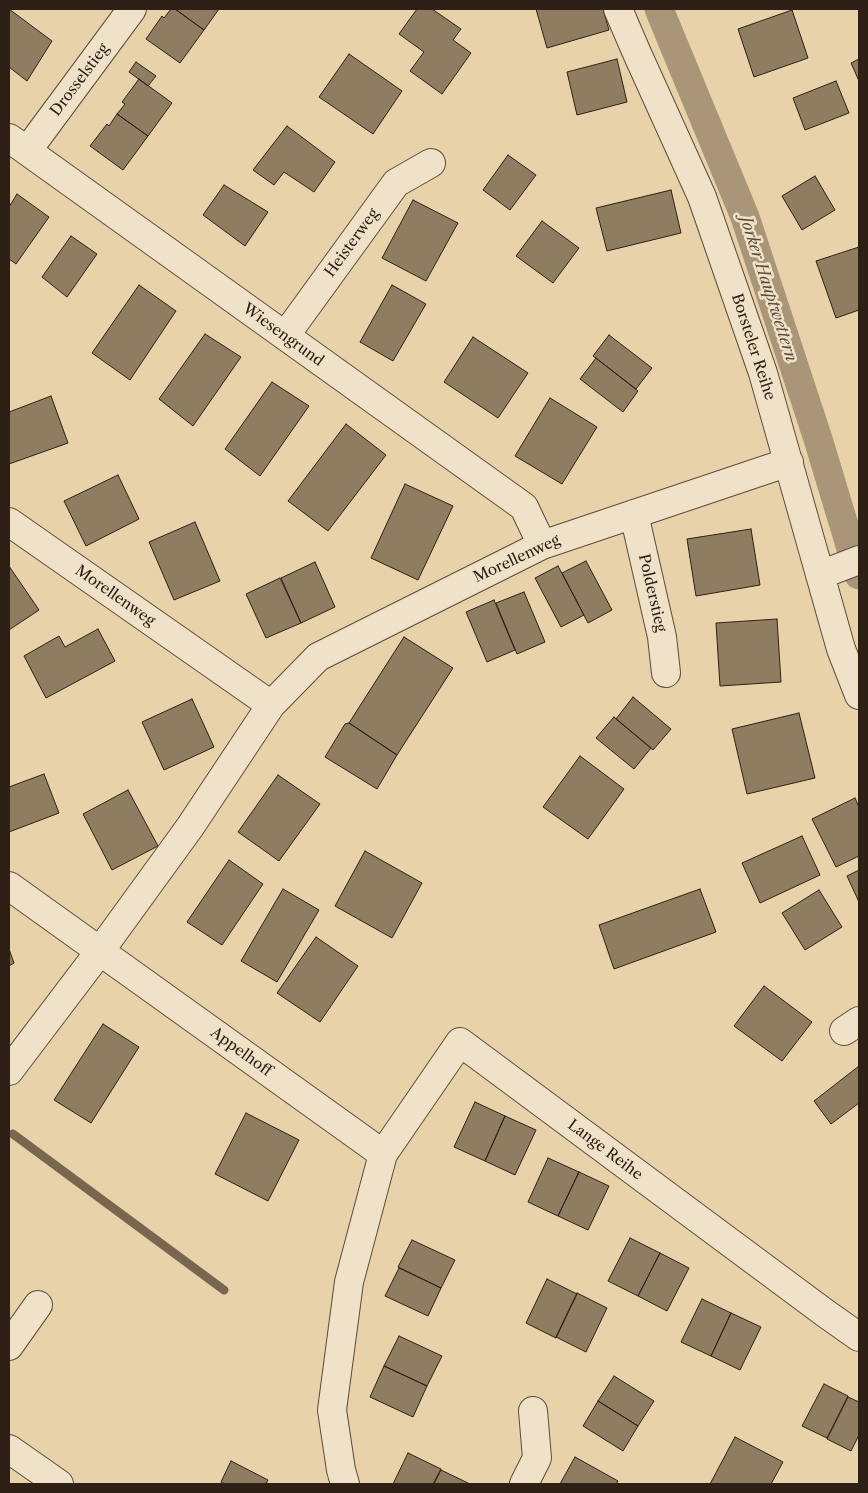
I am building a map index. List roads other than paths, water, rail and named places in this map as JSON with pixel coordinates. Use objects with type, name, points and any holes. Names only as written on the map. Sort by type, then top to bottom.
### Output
[{"type":"street","name":"Drosselstieg","points":[[18,144],[132,9]]},
{"type":"street","name":"Borsteler Reihe","points":[[618,9],[702,197],[763,373],[789,462],[827,572],[841,649],[859,695]]},
{"type":"street","name":"Wiesengrund","points":[[18,144],[524,507],[542,545]]},
{"type":"street","name":"Heisterweg","points":[[285,336],[396,183],[431,163]]},
{"type":"street","name":"Morellenweg","points":[[100,951],[190,826],[271,705],[318,657],[542,545],[789,462]]},
{"type":"street","name":"Polderstieg","points":[[634,514],[662,637],[666,673]]},
{"type":"street","name":"Morellenweg","points":[[9,522],[271,705]]},
{"type":"street","points":[[827,572],[859,560]]},
{"type":"street","name":"Appelhoff","points":[[9,886],[383,1154]]},
{"type":"street","points":[[9,1071],[100,951]]},
{"type":"street","name":"Lange Reihe","points":[[346,1484],[341,1470],[332,1410],[349,1282],[383,1154],[460,1042],[859,1337]]},
{"type":"street","points":[[9,1346],[38,1305]]},
{"type":"street","points":[[524,1484],[537,1458],[533,1411]]},
{"type":"street","points":[[9,1449],[59,1484]]},
{"type":"waterway","name":"Jorker Hauptwettern","points":[[659,9],[745,217],[818,439],[859,575]]},
{"type":"waterway","points":[[13,1134],[224,1290]]}]
